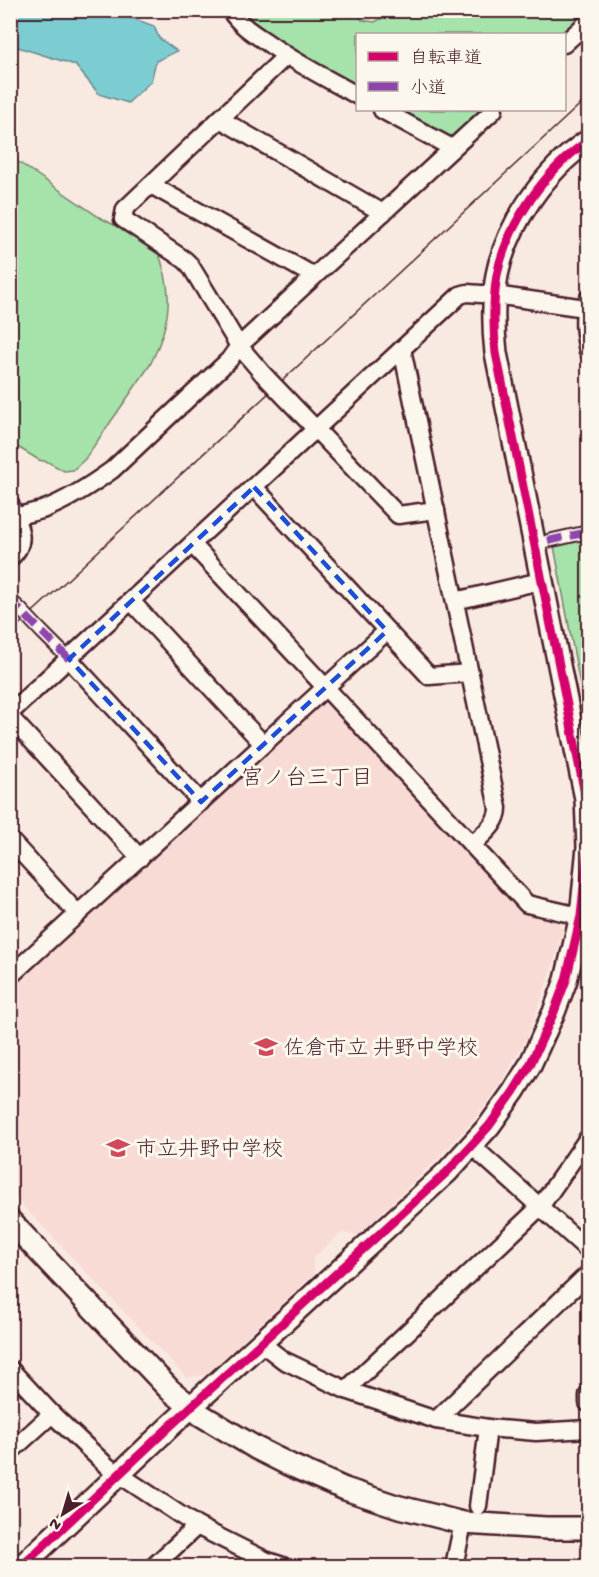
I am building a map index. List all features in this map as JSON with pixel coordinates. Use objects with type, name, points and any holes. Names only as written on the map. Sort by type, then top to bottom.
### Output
[{"type":"street","points":[[230,10],[236,20],[286,56],[356,95]]},
{"type":"street","points":[[566,42],[588,22]]},
{"type":"street","points":[[286,56],[125,209],[123,219],[190,265],[238,346],[398,515],[436,510]]},
{"type":"street","points":[[384,111],[452,148]]},
{"type":"street","points":[[10,558],[20,548],[21,540],[20,530],[12,513],[43,510],[72,496],[112,470],[229,360],[238,346],[493,111]]},
{"type":"street","points":[[220,119],[383,213]]},
{"type":"street","points":[[22,1566],[447,1172],[472,1146],[489,1126],[530,1065],[554,1012],[585,917],[588,847],[586,799],[496,353],[495,295],[497,274],[510,235],[521,215],[548,177],[588,141]]},
{"type":"street","points":[[151,185],[314,276]]},
{"type":"street","points":[[140,858],[10,715],[460,295],[467,293],[587,303],[584,328],[588,351]]},
{"type":"street","points":[[402,350],[498,808],[495,822],[472,845]]},
{"type":"street","points":[[254,487],[429,676],[470,673]]},
{"type":"street","points":[[548,541],[588,532]]},
{"type":"street","points":[[192,544],[527,904],[585,917]]},
{"type":"street","points":[[455,601],[532,583]]},
{"type":"street","points":[[10,600],[69,659],[201,802]]},
{"type":"street","points":[[131,601],[263,744]]},
{"type":"street","points":[[13,970],[140,858],[387,631]]},
{"type":"street","points":[[10,840],[78,914]]},
{"type":"street","points":[[346,1390],[540,1208],[588,1138]]},
{"type":"street","points":[[472,1146],[588,1250]]},
{"type":"street","points":[[10,1221],[170,1390],[190,1408],[256,1448],[345,1490],[463,1523],[588,1528]]},
{"type":"street","points":[[436,1420],[588,1274]]},
{"type":"street","points":[[261,1343],[283,1360],[346,1390],[436,1420],[536,1432],[588,1429]]},
{"type":"street","points":[[10,1369],[52,1414],[119,1475],[197,1526],[265,1560],[283,1566]]},
{"type":"street","points":[[588,1395],[588,1403]]},
{"type":"street","points":[[10,1452],[52,1414]]},
{"type":"street","points":[[478,1506],[488,1428]]},
{"type":"street","points":[[454,1566],[463,1523]]},
{"type":"street","points":[[154,1566],[197,1526]]},
{"type":"highlighted area","points":[[254,487],[387,631],[201,802],[69,659]]},
{"type":"shaded area","name":"佐倉市立 井野中学校","points":[[322,702],[329,702],[524,912],[555,918],[563,930],[551,972],[527,1037],[501,1083],[476,1117],[437,1159],[358,1235],[341,1233],[313,1258],[314,1274],[206,1374],[187,1378],[11,1193],[11,988]]},
{"type":"green space","points":[[588,10],[565,33],[356,33],[356,87],[254,27],[237,11],[356,11],[362,20],[375,22],[384,17],[426,16],[439,11]]},
{"type":"green space","points":[[396,111],[482,111],[449,139]]},
{"type":"green space","points":[[14,159],[99,217],[156,247],[166,278],[168,307],[166,321],[150,365],[85,459],[73,470],[64,471],[39,460],[11,443],[10,164]]},
{"type":"green space","points":[[588,539],[588,728],[554,546]]},
{"type":"water","points":[[10,11],[113,11],[154,26],[159,38],[177,51],[156,61],[151,81],[128,103],[99,94],[75,65],[11,45]]},
{"type":"tram line","points":[[10,633],[588,97]]},
{"type":"marked path","points":[[548,541],[588,532]]},
{"type":"marked path","points":[[10,600],[69,659]]},
{"type":"cycle path","points":[[22,1566],[168,1428],[447,1172],[489,1126],[514,1091],[530,1065],[554,1012],[566,980],[581,916],[588,847],[586,799],[496,353],[494,304],[497,275],[502,256],[519,218],[543,182],[572,153],[588,141]]},
{"type":"place","name":"佐倉市立 井野中学校","points":[[266,1047]]},
{"type":"place","name":"市立井野中学校","points":[[118,1148]]},
{"type":"district","name":"宮ノ台三丁目","points":[[307,776]]}]
